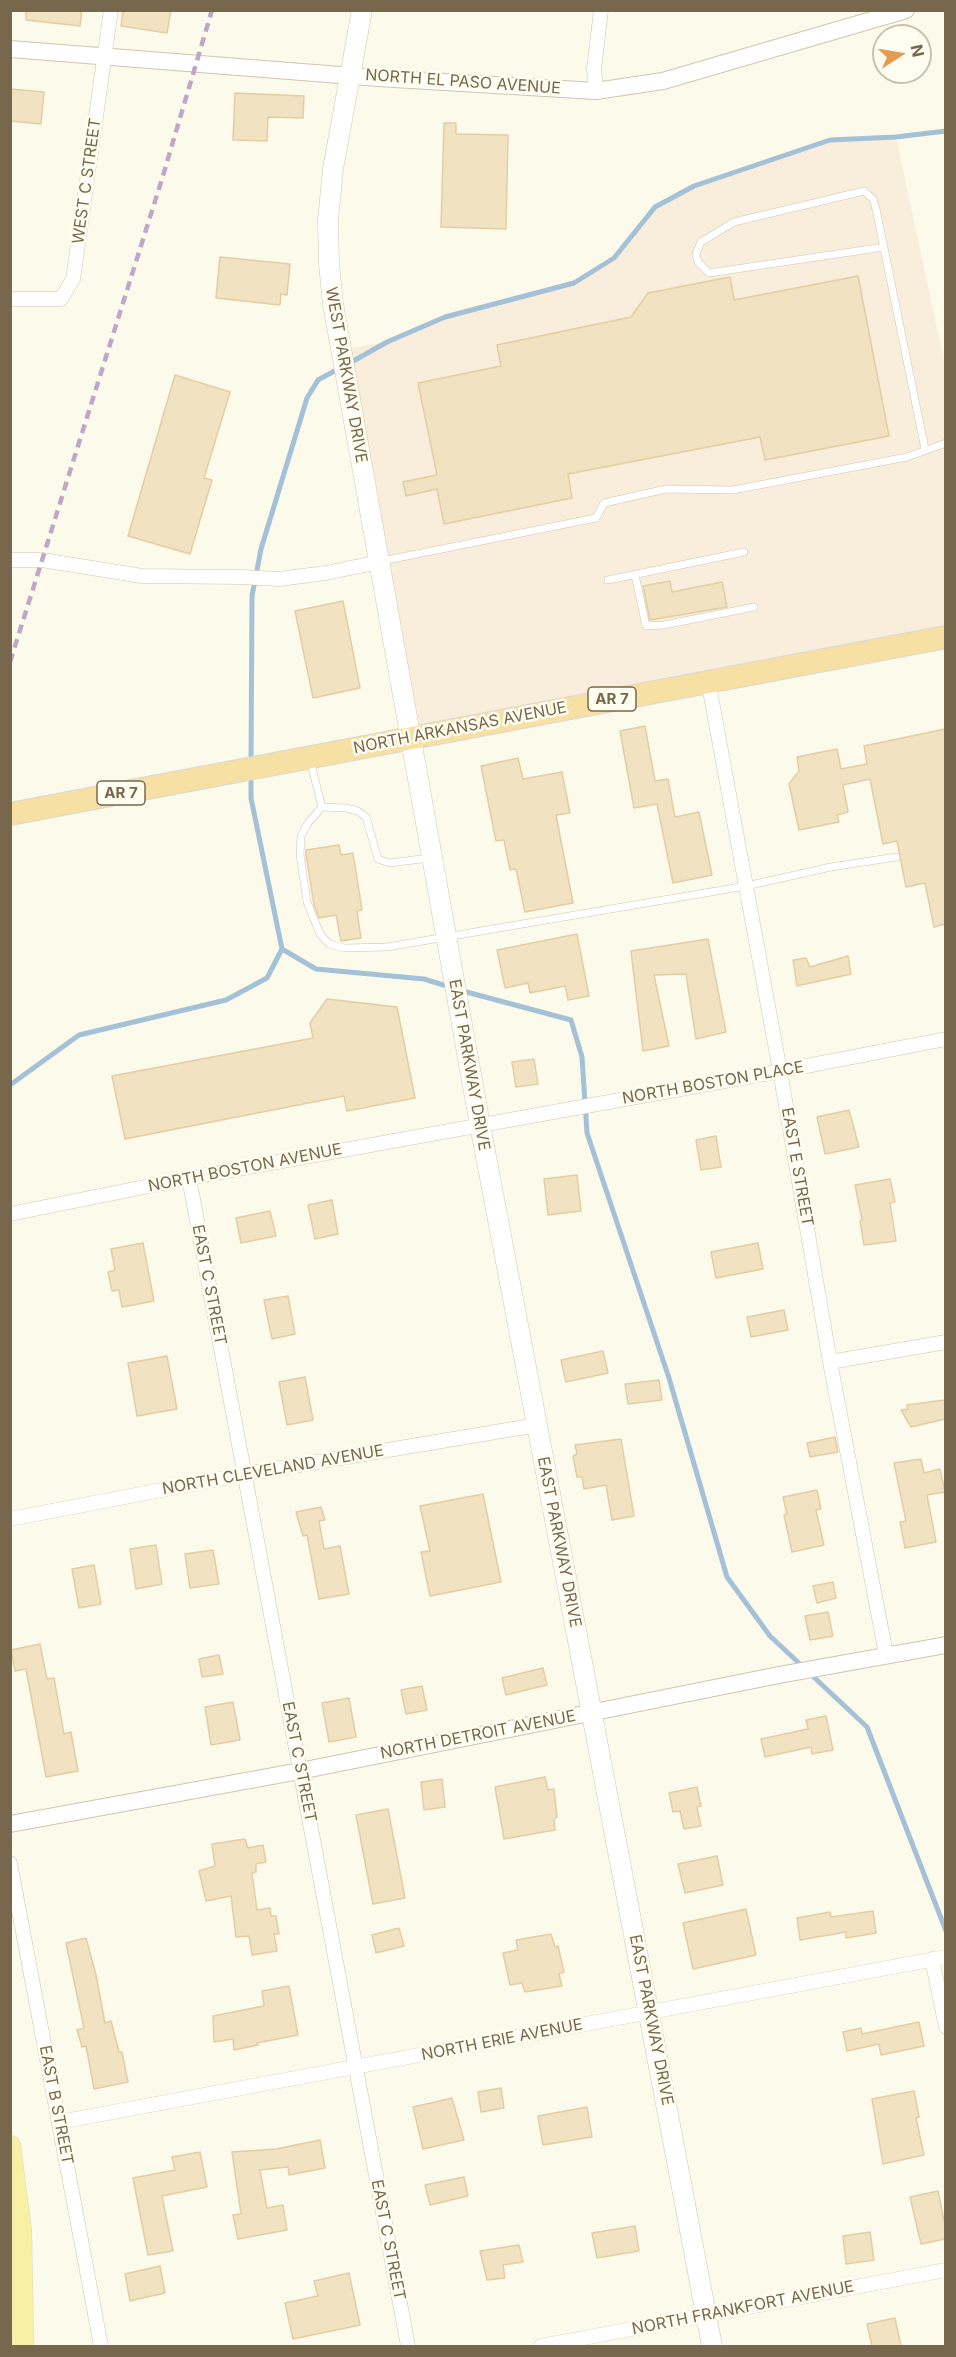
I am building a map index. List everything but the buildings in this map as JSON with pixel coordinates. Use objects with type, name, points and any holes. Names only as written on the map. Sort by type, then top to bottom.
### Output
[{"type":"highway","name":"NORTH ARKANSAS AVENUE","points":[[10,814],[708,680],[945,637]]},
{"type":"main road","name":"WEST PARKWAY DRIVE","points":[[362,10],[333,169],[328,220],[329,264],[340,350],[412,737]]},
{"type":"main road","name":"EAST PARKWAY DRIVE","points":[[412,737],[480,1125],[712,2346]]},
{"type":"main road","points":[[10,2146],[21,2231],[23,2346]]},
{"type":"street","name":"WEST C STREET","points":[[10,299],[61,299],[73,279],[111,10]]},
{"type":"street","points":[[596,91],[594,69],[601,10]]},
{"type":"street","name":"NORTH EL PASO AVENUE","points":[[10,50],[596,91],[663,81],[906,10]]},
{"type":"street","points":[[10,560],[42,560],[142,576],[279,579],[326,573],[380,562]]},
{"type":"street","name":"EAST E STREET","points":[[708,680],[780,1071],[830,1362],[886,1654]]},
{"type":"street","name":"NORTH BOSTON PLACE","points":[[480,1125],[945,1039]]},
{"type":"street","name":"NORTH BOSTON AVENUE","points":[[10,1214],[189,1178],[480,1125]]},
{"type":"street","name":"EAST C STREET","points":[[189,1178],[408,2346]]},
{"type":"street","points":[[830,1362],[945,1342]]},
{"type":"street","name":"NORTH CLEVELAND AVENUE","points":[[10,1519],[245,1474],[537,1425]]},
{"type":"street","name":"NORTH DETROIT AVENUE","points":[[10,1824],[300,1771],[779,1674],[945,1645]]},
{"type":"street","name":"EAST B STREET","points":[[10,1863],[100,2346]]},
{"type":"street","points":[[940,1958],[945,2027]]},
{"type":"street","name":"NORTH ERIE AVENUE","points":[[59,2122],[940,1958]]},
{"type":"street","name":"NORTH FRANKFORT AVENUE","points":[[541,2346],[945,2270]]},
{"type":"lane","points":[[884,247],[709,273],[698,262],[696,254],[701,242],[734,222],[864,191],[873,199],[884,247],[925,449]]},
{"type":"lane","points":[[380,562],[596,518],[604,504],[666,489],[733,490],[907,457],[945,443]]},
{"type":"lane","points":[[608,580],[744,552]]},
{"type":"lane","points":[[634,575],[646,626],[664,625],[754,607]]},
{"type":"lane","points":[[310,757],[322,807]]},
{"type":"lane","points":[[322,807],[308,823],[301,836],[300,855],[307,902],[320,934],[330,944],[344,948],[387,947],[746,886],[831,867],[896,857]]},
{"type":"lane","points":[[322,807],[346,808],[358,811],[366,817],[378,859],[389,863],[433,857]]},
{"type":"shaded area","points":[[896,137],[945,366],[945,637],[412,737],[341,350],[387,342],[445,317],[574,283],[614,258],[655,207],[694,186],[830,140]]},
{"type":"waterway","points":[[348,364],[387,342],[445,317],[574,283],[614,258],[655,207],[694,186],[830,140],[896,137],[946,131]]},
{"type":"waterway","points":[[251,764],[252,596],[261,549],[307,398],[318,380],[340,368]]},
{"type":"waterway","points":[[10,1085],[79,1035],[226,1000],[267,978],[282,949],[251,798],[251,774]]},
{"type":"waterway","points":[[282,949],[316,969],[424,979],[450,987]]},
{"type":"waterway","points":[[459,990],[571,1020],[582,1057],[587,1133],[669,1378],[727,1577],[770,1636],[867,1727],[946,1931]]},
{"type":"railway","points":[[10,662],[162,179],[212,10]]}]
